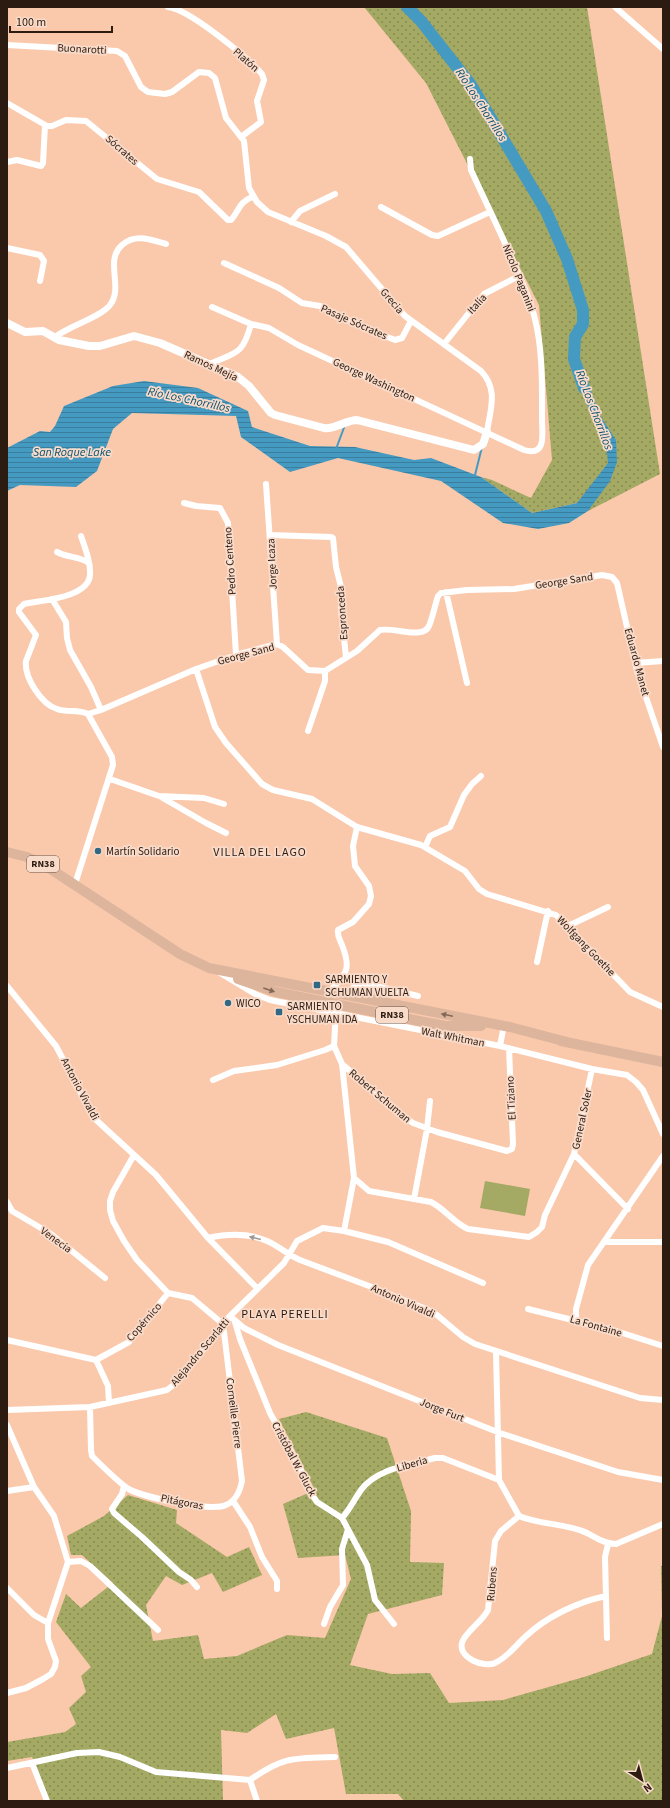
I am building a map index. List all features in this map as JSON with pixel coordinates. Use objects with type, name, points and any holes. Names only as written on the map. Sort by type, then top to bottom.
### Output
[{"type":"main road","name":"RN38","points":[[7,852],[27,857],[75,884],[180,954],[202,966],[270,990],[336,1009],[446,1026],[478,1026],[503,1030],[663,1062]]},
{"type":"main road","name":"RN38","points":[[218,971],[530,1032],[567,1042]]},
{"type":"main road","points":[[329,992],[335,996],[336,1009]]},
{"type":"main road","points":[[336,1009],[342,999],[347,998],[410,1011],[426,1011]]},
{"type":"street","name":"Platón","points":[[168,7],[179,9],[214,33],[262,74],[264,80],[257,101],[261,122],[241,137]]},
{"type":"street","points":[[615,7],[660,42],[663,49]]},
{"type":"street","name":"Buonarotti","points":[[7,45],[117,51],[125,56],[141,87],[148,92],[165,94],[172,92],[199,72],[209,73],[217,82],[226,118],[241,137],[245,146],[249,188],[252,197]]},
{"type":"street","points":[[7,103],[44,125],[44,163],[41,166],[17,160],[7,162]]},
{"type":"street","name":"Sócrates","points":[[44,125],[50,126],[66,120],[86,121],[157,179],[199,192],[226,219],[231,220],[242,202],[252,197]]},
{"type":"street","name":"Nícolo Paganini","points":[[470,159],[472,170],[527,292],[535,317],[542,367],[543,441],[537,450]]},
{"type":"street","points":[[291,222],[300,211],[335,194]]},
{"type":"street","name":"Grecia","points":[[252,197],[262,208],[291,222],[326,236],[346,247],[399,310],[481,371],[490,383],[493,394],[487,432]]},
{"type":"street","points":[[381,207],[432,235],[438,236],[490,212]]},
{"type":"street","points":[[55,337],[64,330],[103,312],[110,306],[115,297],[116,283],[114,261],[116,252],[128,240],[145,238],[166,244]]},
{"type":"street","points":[[7,248],[40,255],[44,261],[40,280]]},
{"type":"street","name":"Pasaje Sócrates","points":[[224,263],[280,288],[302,303],[320,306],[357,325],[395,340],[402,338],[411,320]]},
{"type":"street","name":"Italia","points":[[444,344],[484,294],[519,276]]},
{"type":"street","name":"George Washington","points":[[212,307],[251,324],[268,328],[298,345],[524,450],[530,452],[537,450]]},
{"type":"street","name":"Ramos Mejía","points":[[7,323],[25,332],[43,332],[55,337],[95,346],[117,339],[139,337],[160,343],[238,377],[245,382],[271,413],[324,428],[357,420],[474,450],[483,444],[487,432]]},
{"type":"street","points":[[210,364],[239,351],[247,340],[251,324]]},
{"type":"street","name":"Jorge Icaza","points":[[266,484],[277,644]]},
{"type":"street","name":"Pedro Centeno","points":[[184,503],[196,506],[220,508],[226,516],[228,523],[236,655]]},
{"type":"street","points":[[75,884],[110,779],[113,764],[112,757],[88,714],[53,707],[28,679],[26,661],[36,635],[21,616],[19,609],[24,604],[77,593],[86,587],[90,577],[89,563],[81,536]]},
{"type":"street","name":"Espronceda","points":[[270,536],[331,536],[333,538],[335,542],[336,567],[342,587],[340,610],[346,657]]},
{"type":"street","points":[[57,552],[65,556],[78,557],[89,563]]},
{"type":"street","name":"George Sand","points":[[446,592],[514,589],[602,575],[612,577]]},
{"type":"street","name":"Eduardo Manet","points":[[612,577],[617,584],[635,664],[663,747]]},
{"type":"street","points":[[308,731],[325,681],[325,671],[357,651],[373,634],[380,630],[396,630],[419,634],[424,633],[429,626],[438,596],[441,593],[446,592],[467,683]]},
{"type":"street","points":[[52,599],[66,622],[67,638],[70,650],[92,687],[101,710]]},
{"type":"street","name":"George Sand","points":[[88,714],[101,710],[196,669],[236,655],[277,644],[283,647],[308,670],[325,671]]},
{"type":"street","points":[[635,664],[663,661]]},
{"type":"street","name":"Wolfgang Goethe","points":[[196,669],[215,727],[226,743],[258,781],[269,789],[312,799],[357,827],[417,843],[465,871],[479,889],[487,894],[548,911],[556,915],[630,992],[663,1007]]},
{"type":"street","points":[[425,847],[430,836],[450,827],[464,795],[481,776]]},
{"type":"street","points":[[110,779],[159,796],[226,833]]},
{"type":"street","points":[[159,796],[204,798],[224,804]]},
{"type":"street","points":[[329,992],[345,975],[347,970],[345,954],[338,936],[338,930],[353,922],[369,904],[371,896],[368,886],[355,866],[353,846],[357,827]]},
{"type":"street","points":[[568,926],[608,907]]},
{"type":"street","points":[[537,962],[548,911]]},
{"type":"street","points":[[344,995],[355,986],[363,983],[418,996]]},
{"type":"street","name":"Antonio Vivaldi","points":[[7,986],[56,1046],[94,1118],[156,1175],[208,1238],[257,1288]]},
{"type":"street","points":[[336,1009],[334,1046],[342,1064],[354,1178],[344,1231]]},
{"type":"street","name":"Walt Whitman","points":[[336,1009],[509,1048],[592,1069],[626,1075],[636,1082],[649,1101],[663,1134]]},
{"type":"street","points":[[500,1046],[503,1030]]},
{"type":"street","points":[[213,1080],[234,1071],[277,1064],[334,1046]]},
{"type":"street","name":"El Tiziano","points":[[509,1048],[514,1144],[512,1149]]},
{"type":"street","name":"Robert Schuman","points":[[342,1064],[401,1115],[413,1123],[427,1129],[502,1150],[507,1151],[512,1149]]},
{"type":"street","name":"General Soler","points":[[414,1198],[440,1206],[462,1226],[468,1229],[523,1237],[537,1232],[542,1227],[545,1215],[574,1154],[592,1069]]},
{"type":"street","points":[[354,1178],[369,1191],[414,1198],[427,1129],[430,1101]]},
{"type":"street","points":[[574,1154],[628,1209]]},
{"type":"street","points":[[134,1155],[113,1192],[110,1210],[113,1221],[136,1260],[168,1293],[192,1298],[223,1324]]},
{"type":"street","points":[[576,1320],[576,1309],[588,1265],[628,1209],[663,1156]]},
{"type":"street","name":"Venecia","points":[[7,1202],[9,1211],[51,1234],[106,1278]]},
{"type":"street","name":"Alejandro Scarlatti","points":[[7,1410],[90,1407],[167,1390],[173,1387],[230,1316],[284,1262],[297,1241],[323,1228],[344,1231],[388,1242],[483,1282]]},
{"type":"street","name":"Antonio Vivaldi","points":[[208,1238],[220,1235],[248,1236],[268,1241],[289,1255],[426,1310],[437,1316],[468,1340],[496,1352],[640,1398],[663,1400]]},
{"type":"street","points":[[604,1242],[663,1242]]},
{"type":"street","name":"Copérnico","points":[[96,1360],[129,1342],[168,1293]]},
{"type":"street","name":"La Fontaine","points":[[528,1308],[576,1320],[663,1346]]},
{"type":"street","name":"Jorge Furt","points":[[230,1316],[235,1322],[278,1345],[498,1432],[618,1472],[663,1480]]},
{"type":"street","name":"Cristóbal W. Gluck","points":[[235,1322],[240,1339],[270,1413],[300,1468],[310,1492],[317,1502],[342,1518],[367,1565],[375,1600],[394,1624]]},
{"type":"street","name":"Corneille Pierre","points":[[223,1324],[242,1481],[240,1491],[233,1501]]},
{"type":"street","points":[[7,1340],[96,1360],[108,1386],[109,1403]]},
{"type":"street","points":[[496,1352],[499,1480],[519,1516],[528,1520],[578,1530],[608,1544],[616,1544],[663,1524]]},
{"type":"street","name":"Pitágoras","points":[[90,1407],[92,1456],[124,1486],[136,1493],[169,1501],[215,1508],[225,1506],[233,1501]]},
{"type":"street","points":[[7,1425],[34,1487],[54,1516],[66,1550],[68,1562],[48,1623],[48,1639],[56,1661],[55,1667],[51,1674],[43,1679],[26,1688],[7,1693]]},
{"type":"street","name":"Liberia","points":[[342,1518],[350,1509],[361,1490],[376,1476],[435,1458],[443,1458],[499,1480]]},
{"type":"street","points":[[124,1486],[122,1494],[112,1509],[114,1513],[197,1587]]},
{"type":"street","points":[[7,1491],[34,1487]]},
{"type":"street","points":[[233,1501],[250,1527],[262,1558],[277,1581],[277,1589]]},
{"type":"street","name":"Rubens","points":[[519,1516],[501,1531],[495,1541],[488,1610],[462,1643],[464,1652],[471,1660],[478,1664],[494,1664],[503,1659],[530,1632],[560,1613],[606,1596]]},
{"type":"street","points":[[324,1624],[330,1607],[343,1585],[342,1549],[348,1529]]},
{"type":"street","points":[[607,1638],[605,1557],[608,1544]]},
{"type":"street","points":[[68,1562],[81,1561],[87,1563],[158,1630]]},
{"type":"street","points":[[7,1588],[34,1615],[48,1623]]},
{"type":"street","points":[[7,1768],[32,1764],[77,1753],[99,1752],[120,1757],[156,1772],[250,1780],[279,1762],[286,1760],[294,1758],[335,1757]]},
{"type":"street","points":[[32,1764],[47,1801]]},
{"type":"street","points":[[250,1780],[257,1801]]},
{"type":"green space","points":[[364,7],[587,7],[660,474],[588,511],[577,503],[532,513],[481,477],[492,480],[531,498],[552,460],[539,305],[426,83]]},
{"type":"green space","points":[[485,1181],[530,1189],[525,1216],[480,1208]]},
{"type":"green space","points":[[306,1412],[387,1438],[411,1511],[410,1562],[444,1563],[442,1595],[368,1614],[350,1665],[392,1674],[430,1673],[449,1703],[503,1700],[584,1677],[652,1654],[662,1616],[661,1566],[663,1566],[663,1801],[404,1801],[398,1794],[346,1794],[334,1728],[286,1739],[276,1714],[247,1733],[221,1730],[223,1801],[50,1801],[32,1757],[7,1761],[7,1742],[65,1732],[76,1724],[69,1708],[86,1692],[81,1676],[91,1667],[56,1622],[66,1594],[81,1608],[113,1583],[82,1555],[71,1555],[67,1536],[104,1516],[128,1495],[177,1510],[176,1523],[227,1557],[249,1547],[262,1575],[223,1592],[212,1573],[182,1585],[166,1576],[146,1605],[153,1641],[198,1635],[204,1659],[237,1656],[287,1635],[325,1638],[351,1579],[345,1555],[298,1558],[283,1504],[315,1490],[279,1419]]},
{"type":"water","name":"San Roque Lake","points":[[584,371],[599,414],[616,440],[617,462],[610,481],[588,511],[569,523],[538,529],[503,523],[441,481],[338,458],[290,472],[241,437],[236,416],[132,413],[113,429],[97,471],[76,487],[20,485],[7,491],[7,448],[40,431],[50,432],[55,426],[64,406],[113,386],[144,381],[198,388],[248,411],[252,427],[310,446],[355,447],[414,460],[431,458],[481,477],[532,513],[577,503],[608,463],[607,453],[575,374]]},
{"type":"waterway","name":"Río Los Chorrillos","points":[[407,7],[421,21],[471,85],[546,211],[567,259],[583,310],[583,324],[575,337],[574,359],[584,388]]},
{"type":"waterway","points":[[336,449],[345,425]]},
{"type":"waterway","points":[[475,475],[482,447]]},
{"type":"place","name":"Martín Solidario","points":[[98,851]]},
{"type":"place","name":"SARMIENTO Y SCHUMAN VUELTA","points":[[317,985]]},
{"type":"place","name":"WICO","points":[[228,1003]]},
{"type":"place","name":"SARMIENTO YSCHUMAN IDA","points":[[279,1012]]},
{"type":"district","name":"VILLA DEL LAGO","points":[[260,852]]},
{"type":"district","name":"PLAYA PERELLI","points":[[285,1314]]}]
